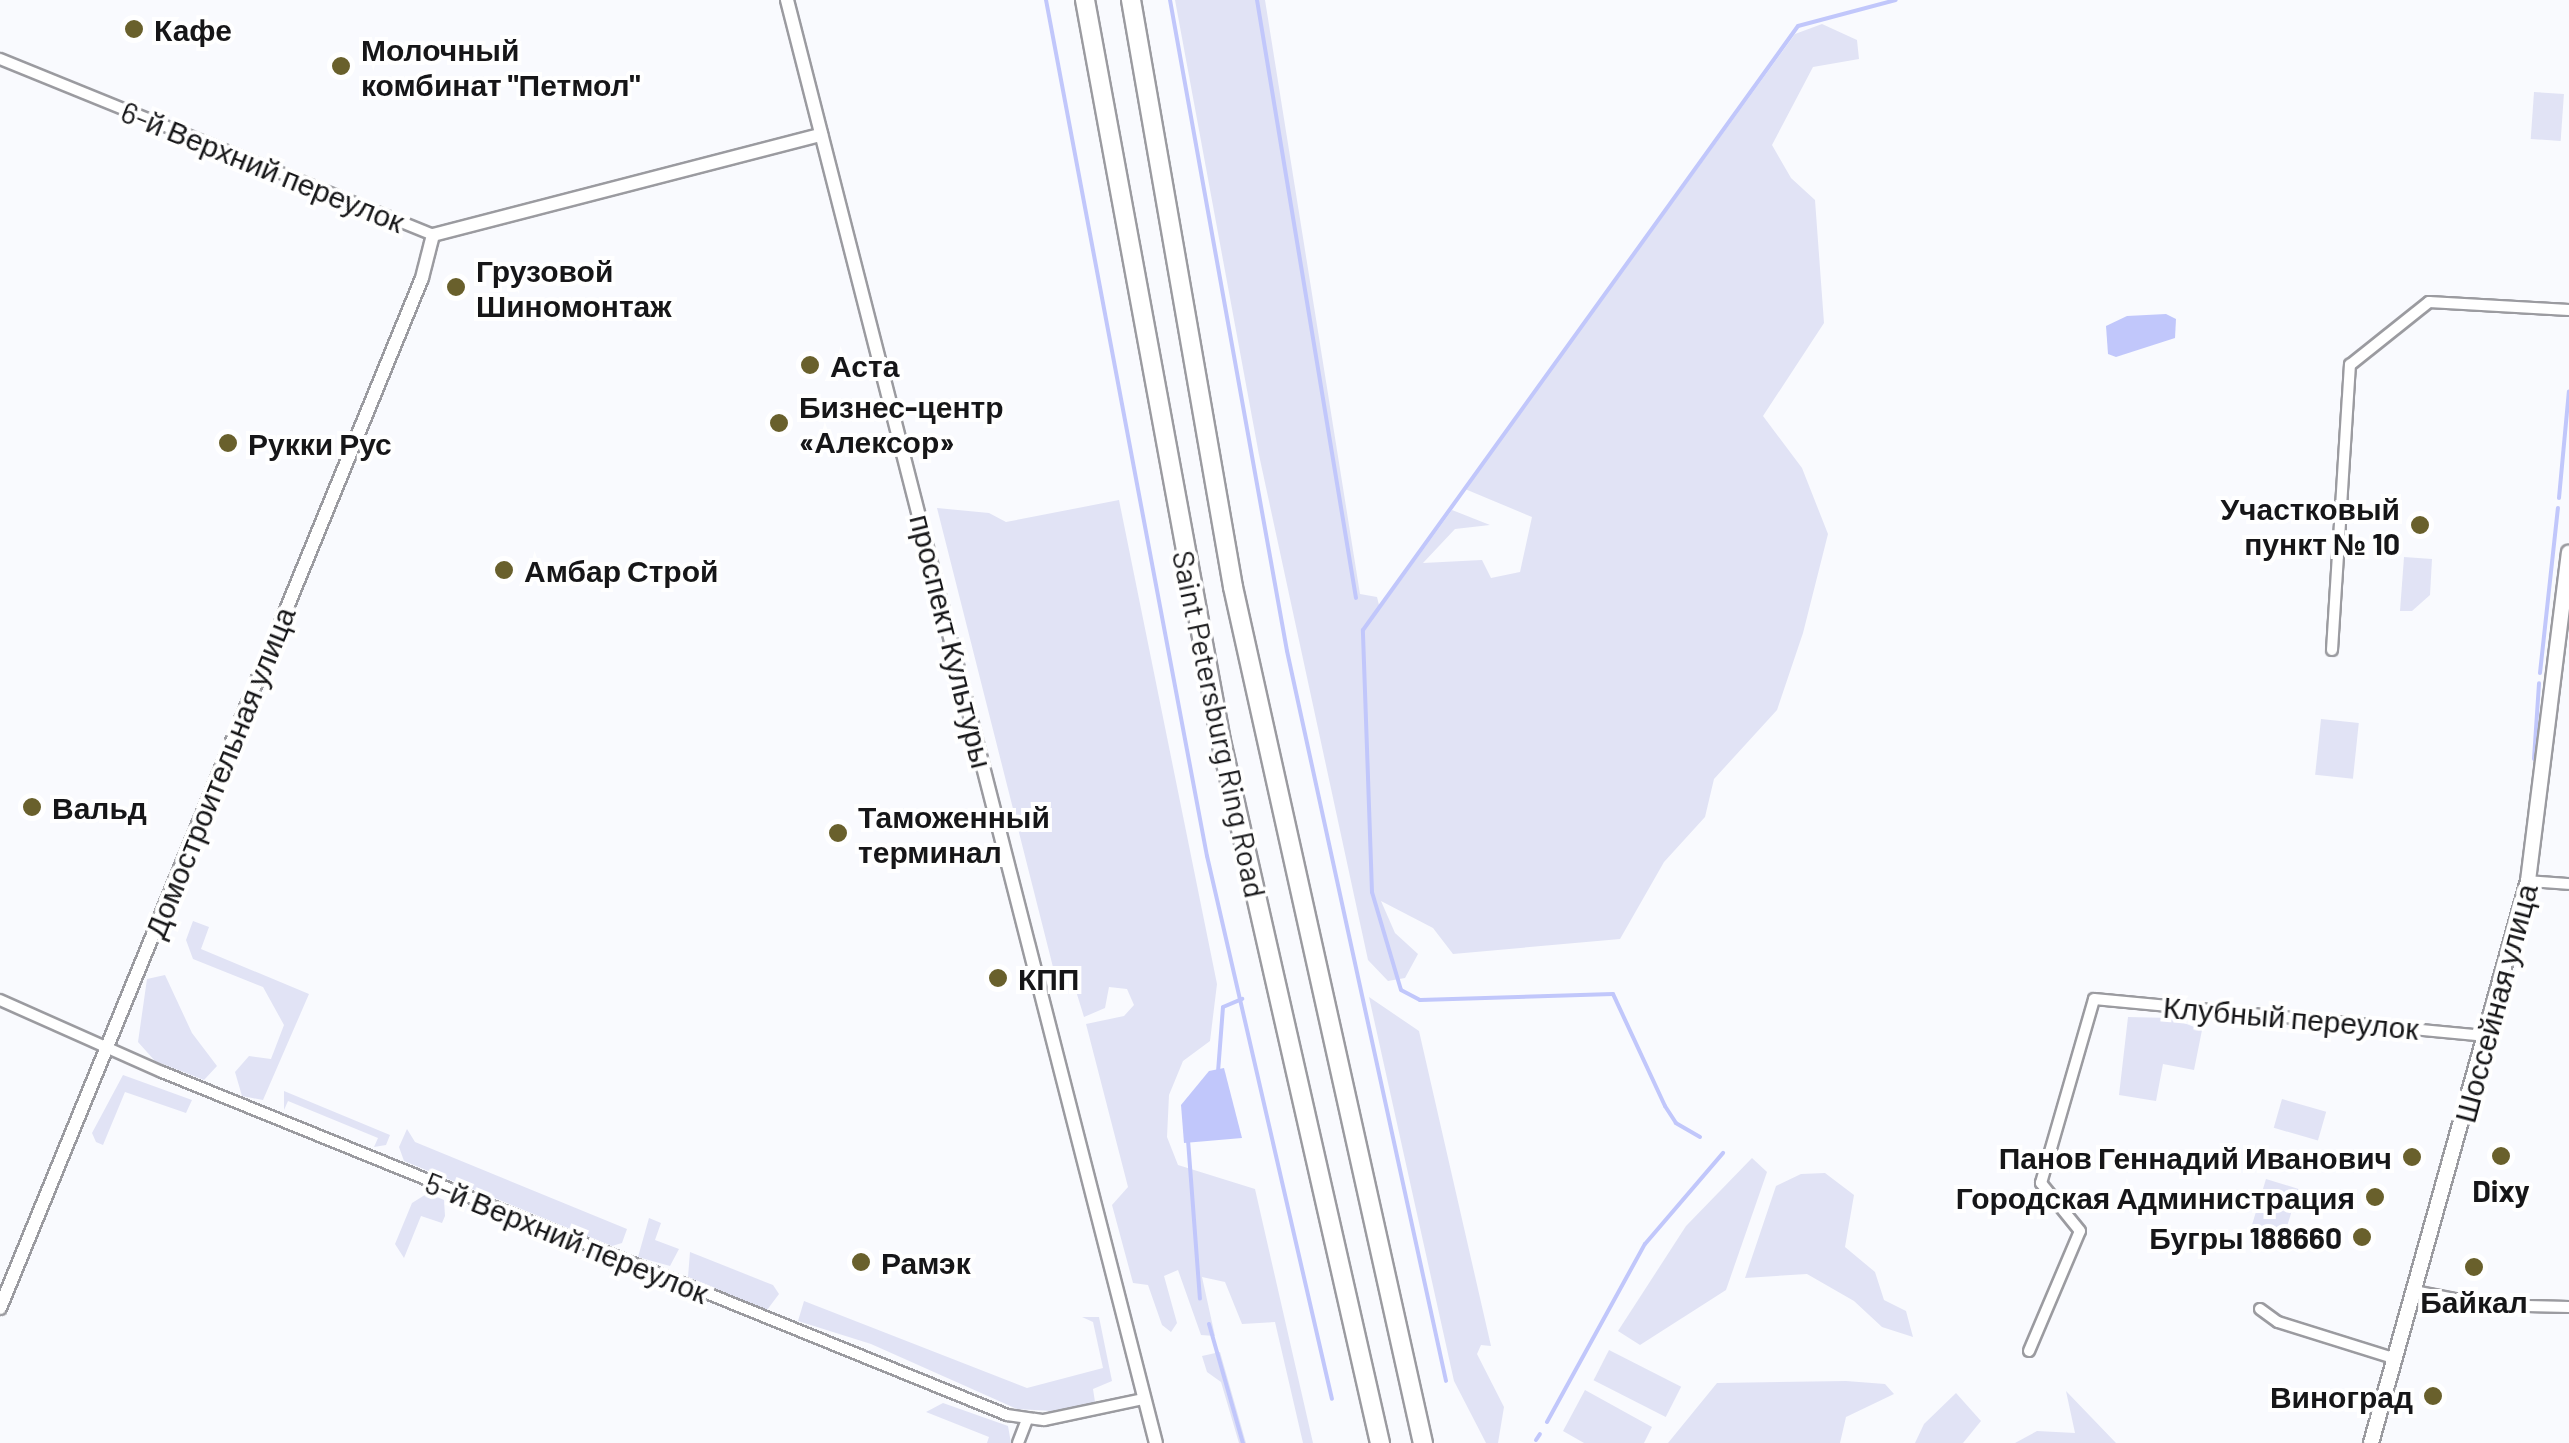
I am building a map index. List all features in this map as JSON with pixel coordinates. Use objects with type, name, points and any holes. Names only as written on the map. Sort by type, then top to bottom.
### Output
[{"type":"highway","name":"Saint Petersburg Ring Road","points":[[1085,0],[1222,741],[1380,1443]]},
{"type":"highway","name":"Saint Petersburg Ring Road","points":[[1131,0],[1233,587],[1423,1443]]},
{"type":"main road","name":"Шоссейная улица","points":[[2371,1443],[2528,881],[2569,553]]},
{"type":"street","name":"проспект Культуры","points":[[786,0],[1156,1443]]},
{"type":"street","name":"6-й Верхний переулок","points":[[0,59],[433,236],[821,135]]},
{"type":"street","name":"Домостроительная улица","points":[[0,1308],[422,278],[433,236]]},
{"type":"street","points":[[2332,650],[2350,365],[2428,302],[2569,310]]},
{"type":"street","points":[[2528,881],[2569,884]]},
{"type":"street","name":"Клубный переулок","points":[[2029,1351],[2080,1231],[2041,1183],[2094,999],[2487,1036]]},
{"type":"street","name":"5-й Верхний переулок","points":[[0,1000],[1027,1419]]},
{"type":"street","points":[[2414,1291],[2485,1305],[2569,1307]]},
{"type":"street","points":[[2260,1309],[2278,1322],[2396,1359]]},
{"type":"street","points":[[1018,1443],[1027,1419],[1144,1399]]},
{"type":"shaded area","points":[[1175,0],[1265,0],[1360,594],[1377,597],[1380,609],[1452,510],[1490,525],[1455,529],[1423,563],[1482,560],[1491,578],[1520,572],[1532,517],[1465,489],[1795,34],[1822,24],[1857,40],[1859,59],[1813,67],[1772,145],[1791,178],[1815,200],[1824,323],[1763,416],[1802,468],[1828,534],[1803,633],[1777,710],[1714,779],[1705,817],[1664,862],[1620,939],[1453,954],[1433,928],[1381,901],[1395,933],[1418,954],[1405,978],[1388,981],[1368,960],[1259,455]]},
{"type":"shaded area","points":[[2534,92],[2564,94],[2561,141],[2531,139]]},
{"type":"shaded area","points":[[1119,500],[1217,984],[1210,1041],[1183,1061],[1169,1095],[1167,1137],[1178,1165],[1255,1189],[1313,1443],[1303,1443],[1275,1322],[1242,1324],[1225,1282],[1202,1277],[1215,1336],[1201,1335],[1178,1270],[1164,1276],[1177,1323],[1171,1332],[1162,1325],[1148,1285],[1133,1283],[1112,1205],[1128,1187],[1086,1024],[1124,1016],[1134,1005],[1127,989],[1109,987],[1105,1008],[1084,1017],[1072,978],[1055,975],[937,508],[989,513],[1006,522]]},
{"type":"shaded area","points":[[2404,557],[2432,559],[2430,595],[2412,611],[2400,611]]},
{"type":"shaded area","points":[[2321,719],[2359,723],[2353,779],[2315,775]]},
{"type":"shaded area","points":[[193,921],[209,927],[201,949],[309,994],[263,1100],[242,1096],[235,1072],[249,1056],[271,1059],[284,1025],[263,987],[193,959],[186,940]]},
{"type":"shaded area","points":[[165,975],[192,1033],[217,1066],[204,1080],[155,1061],[138,1042],[147,979]]},
{"type":"shaded area","points":[[1369,997],[1419,1031],[1491,1346],[1481,1345],[1477,1354],[1504,1407],[1498,1443],[1486,1443],[1454,1381]]},
{"type":"shaded area","points":[[2128,1017],[2171,1018],[2202,1030],[2194,1070],[2163,1064],[2156,1101],[2119,1095]]},
{"type":"shaded area","points":[[123,1075],[192,1100],[186,1113],[125,1092],[103,1145],[96,1142],[92,1133]]},
{"type":"shaded area","points":[[284,1091],[390,1135],[386,1145],[374,1147],[378,1138],[288,1101],[284,1110]]},
{"type":"shaded area","points":[[2282,1099],[2326,1112],[2318,1141],[2274,1128]]},
{"type":"shaded area","points":[[407,1129],[415,1142],[627,1229],[622,1243],[612,1246],[404,1161],[399,1147]]},
{"type":"shaded area","points":[[1752,1158],[1767,1172],[1726,1290],[1640,1345],[1618,1331],[1686,1226]]},
{"type":"shaded area","points":[[1825,1173],[1854,1195],[1845,1247],[1875,1272],[1884,1300],[1906,1311],[1913,1337],[1882,1327],[1854,1301],[1807,1274],[1745,1278],[1776,1186],[1801,1174]]},
{"type":"shaded area","points":[[2266,1179],[2299,1189],[2281,1245],[2249,1235]]},
{"type":"shaded area","points":[[428,1193],[444,1200],[445,1216],[442,1223],[421,1216],[404,1258],[395,1244],[412,1203]]},
{"type":"shaded area","points":[[649,1218],[661,1223],[655,1240],[679,1249],[670,1266],[638,1257]]},
{"type":"shaded area","points":[[690,1252],[773,1285],[779,1294],[767,1310],[688,1277]]},
{"type":"shaded area","points":[[804,1301],[1027,1388],[1103,1368],[1093,1322],[1082,1317],[1099,1317],[1112,1381],[1093,1389],[1095,1402],[1052,1411],[1017,1409],[871,1344],[798,1321]]},
{"type":"shaded area","points":[[1609,1350],[1681,1387],[1666,1417],[1594,1380]]},
{"type":"shaded area","points":[[1220,1352],[1246,1443],[1239,1443],[1221,1382],[1207,1372],[1202,1356]]},
{"type":"shaded area","points":[[1717,1383],[1885,1384],[1894,1394],[1846,1417],[1840,1443],[1668,1443]]},
{"type":"shaded area","points":[[1585,1390],[1652,1427],[1644,1443],[1584,1443],[1563,1431]]},
{"type":"shaded area","points":[[2066,1391],[2116,1443],[2015,1443],[2037,1431],[2075,1433]]},
{"type":"shaded area","points":[[1956,1393],[1981,1421],[1963,1443],[1915,1443],[1924,1424]]},
{"type":"shaded area","points":[[943,1403],[1008,1426],[1011,1443],[987,1443],[989,1437],[926,1412]]},
{"type":"water","points":[[2166,314],[2176,319],[2175,338],[2116,357],[2108,354],[2106,326],[2127,316]]},
{"type":"water","points":[[1224,1068],[1242,1138],[1184,1143],[1181,1105],[1209,1071]]},
{"type":"waterway","points":[[1046,0],[1207,856],[1332,1399]]},
{"type":"waterway","points":[[1170,0],[1287,651],[1446,1381]]},
{"type":"waterway","points":[[1257,0],[1356,598]]},
{"type":"waterway","points":[[1700,1137],[1676,1123],[1665,1106],[1613,994],[1420,1000],[1401,990],[1372,892],[1363,630],[1798,26],[1896,0]]},
{"type":"waterway","points":[[2559,498],[2569,391]]},
{"type":"waterway","points":[[2540,673],[2558,508]]},
{"type":"waterway","points":[[2534,759],[2539,683]]},
{"type":"waterway","points":[[1218,1072],[1223,1007],[1242,999]]},
{"type":"waterway","points":[[1188,1140],[1200,1299]]},
{"type":"waterway","points":[[1547,1422],[1645,1244],[1723,1153]]},
{"type":"waterway","points":[[1209,1324],[1243,1443]]},
{"type":"waterway","points":[[1536,1440],[1540,1434]]},
{"type":"place","name":"Кафе","points":[[134,29]]},
{"type":"place","name":"Молочный комбинат \"Петмол\"","points":[[341,66]]},
{"type":"place","name":"Грузовой Шиномонтаж","points":[[456,287]]},
{"type":"place","name":"Аста","points":[[810,365]]},
{"type":"place","name":"Бизнес-центр «Алексор»","points":[[779,423]]},
{"type":"place","name":"Рукки Рус","points":[[228,443]]},
{"type":"place","name":"Участковый пункт № 10","points":[[2420,525]]},
{"type":"place","name":"Амбар Строй","points":[[504,570]]},
{"type":"place","name":"Вальд","points":[[32,807]]},
{"type":"place","name":"Таможенный терминал","points":[[838,833]]},
{"type":"place","name":"КПП","points":[[998,978]]},
{"type":"place","name":"Dixy","points":[[2501,1156]]},
{"type":"place","name":"Панов Геннадий Иванович","points":[[2412,1157]]},
{"type":"place","name":"Городская Администрация","points":[[2375,1197]]},
{"type":"place","name":"Бугры 188660","points":[[2362,1237]]},
{"type":"place","name":"Рамэк","points":[[861,1262]]},
{"type":"place","name":"Байкал","points":[[2474,1267]]},
{"type":"place","name":"Виноград","points":[[2433,1396]]}]
